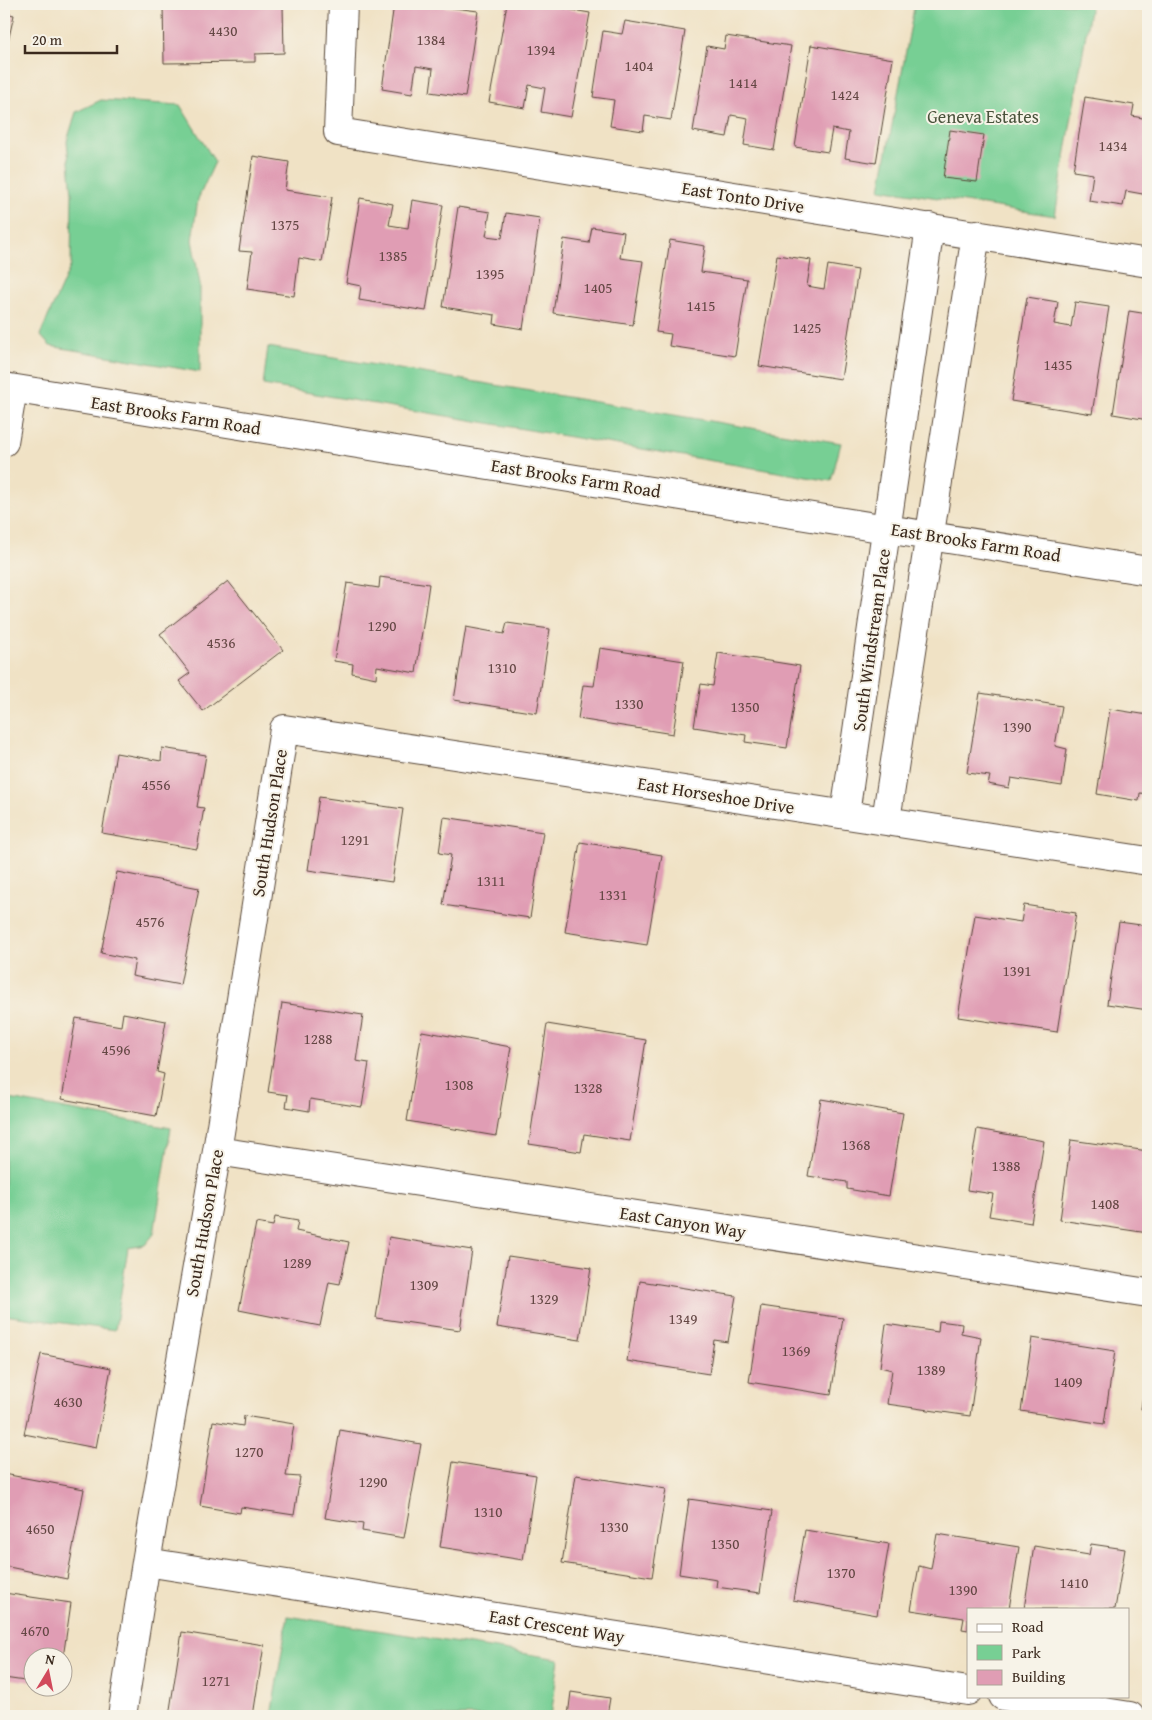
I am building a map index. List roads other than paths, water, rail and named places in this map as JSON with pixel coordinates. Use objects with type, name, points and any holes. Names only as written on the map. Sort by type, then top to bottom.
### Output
[{"type":"street","name":"East Tonto Drive","points":[[343,4],[338,132],[1148,263]]},
{"type":"street","name":"South Windstream Place","points":[[846,814],[930,227]]},
{"type":"street","points":[[886,820],[976,234]]},
{"type":"street","points":[[4,442],[8,388]]},
{"type":"street","name":"East Brooks Farm Road","points":[[8,388],[930,534],[1148,571]]},
{"type":"street","points":[[866,672],[908,677]]},
{"type":"street","name":"East Horseshoe Drive","points":[[284,729],[1148,861]]},
{"type":"street","name":"South Hudson Place","points":[[122,1716],[146,1562],[217,1151],[284,729]]},
{"type":"street","name":"East Canyon Way","points":[[217,1151],[1148,1294]]},
{"type":"street","name":"East Crescent Way","points":[[146,1562],[967,1691]]},
{"type":"street","points":[[1016,1698],[1130,1716]]},
{"type":"park label","name":"Geneva Estates","points":[[983,116]]}]
